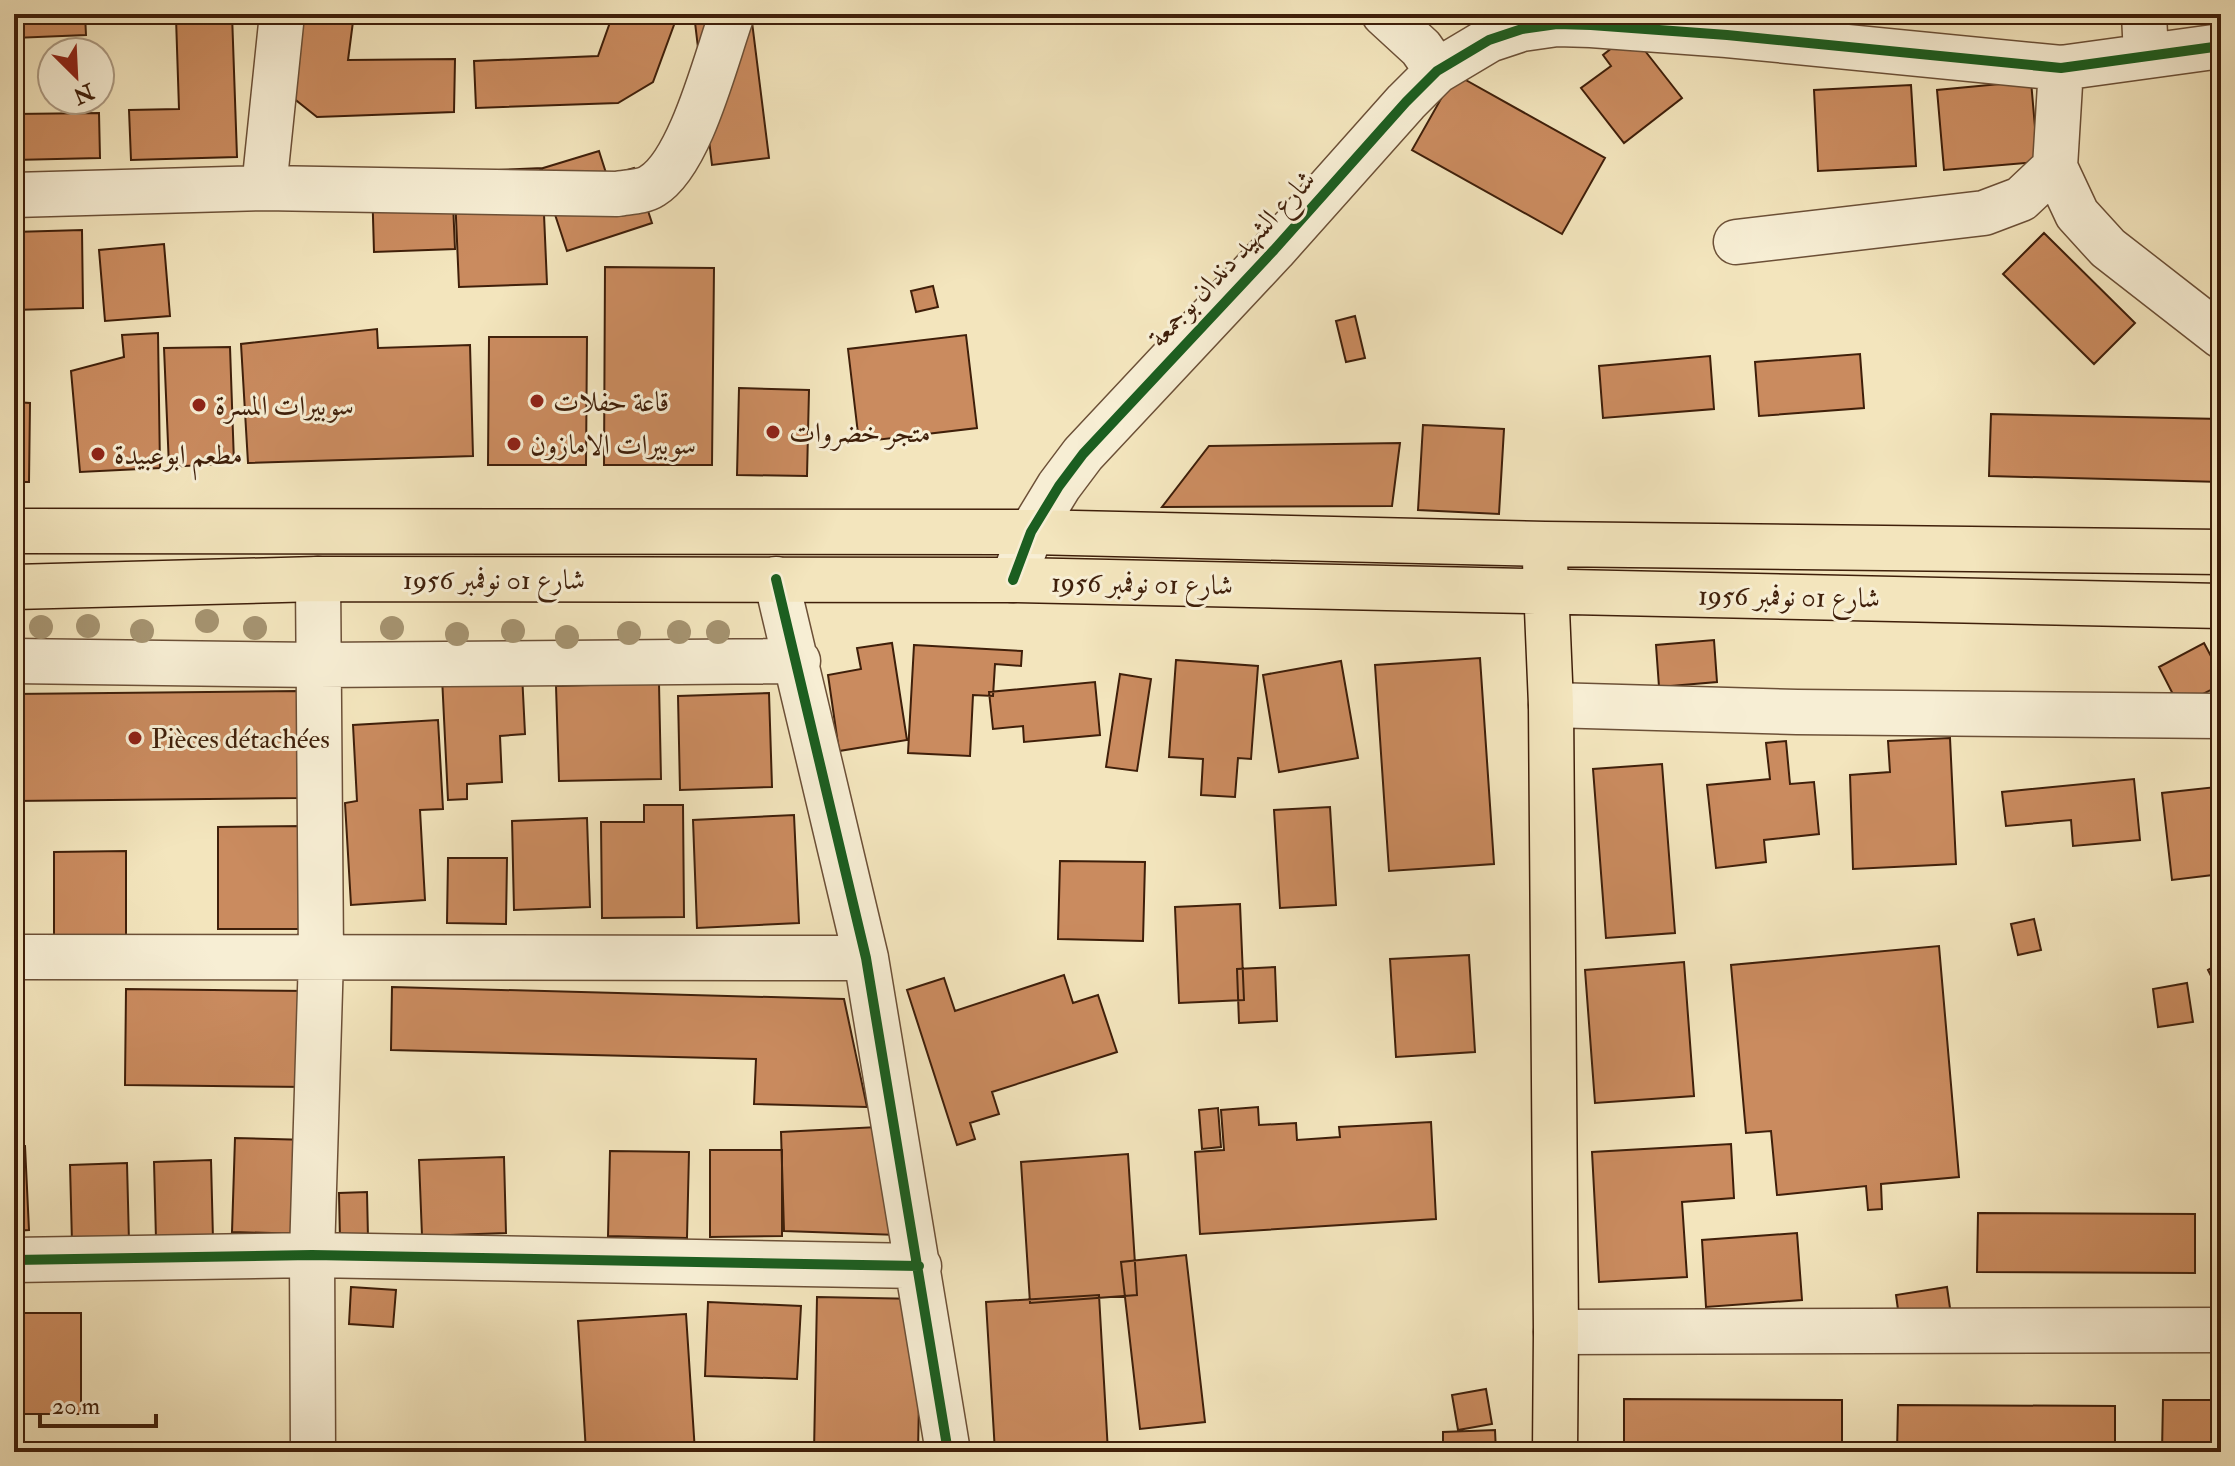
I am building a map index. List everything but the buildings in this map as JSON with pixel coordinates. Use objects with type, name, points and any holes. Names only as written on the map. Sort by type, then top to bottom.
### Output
[{"type":"main road","name":"شارع 01 نوفمبر 1956","points":[[14,531],[1031,532],[1545,544],[2221,552]]},
{"type":"main road","points":[[1545,544],[1551,705],[1555,1452]]},
{"type":"main road","name":"شارع 01 نوفمبر 1956","points":[[14,587],[318,579],[1013,580],[2221,606]]},
{"type":"street","points":[[264,188],[282,14]]},
{"type":"street","points":[[14,195],[264,188],[617,194],[650,188],[668,173],[686,145],[732,14]]},
{"type":"street","points":[[1384,14],[1421,48],[1437,71]]},
{"type":"street","name":"شارع الشهيد دندان بوجمعة","points":[[1013,580],[1031,532],[1083,454],[1437,71],[1488,27],[1522,29],[1557,24],[1591,25],[1727,35],[2061,68],[2145,35],[2221,46]]},
{"type":"street","points":[[2061,68],[2055,167],[2077,214],[2127,264],[2221,336]]},
{"type":"street","points":[[1736,242],[1984,213],[2021,199],[2055,167]]},
{"type":"street","points":[[313,1452],[312,1255],[321,957],[318,579]]},
{"type":"street","points":[[776,579],[798,661],[866,958],[948,1452]]},
{"type":"street","points":[[14,661],[319,665],[798,661]]},
{"type":"street","points":[[1551,705],[1797,712],[2221,716]]},
{"type":"street","points":[[14,957],[866,958]]},
{"type":"street","points":[[14,1260],[312,1255],[919,1266]]},
{"type":"street","points":[[1556,1332],[2221,1330]]},
{"type":"cycle path","points":[[1013,580],[1031,532],[1083,454],[1274,250],[1406,102],[1437,71],[1489,40],[1522,29],[1557,24],[1591,25],[1727,35],[2061,68],[2221,46]]},
{"type":"cycle path","points":[[776,579],[866,958],[948,1452]]},
{"type":"cycle path","points":[[14,1260],[312,1255],[919,1266]]},
{"type":"place","name":"قاعة حفلات","points":[[537,401]]},
{"type":"place","name":"سوبيرات المسرة","points":[[199,405]]},
{"type":"place","name":"متجر خضروات","points":[[773,432]]},
{"type":"place","name":"سوبيرات الامازون","points":[[514,444]]},
{"type":"place","name":"مطعم ابوعبيدة","points":[[98,454]]},
{"type":"place","name":"Pièces détachées","points":[[135,738]]}]
